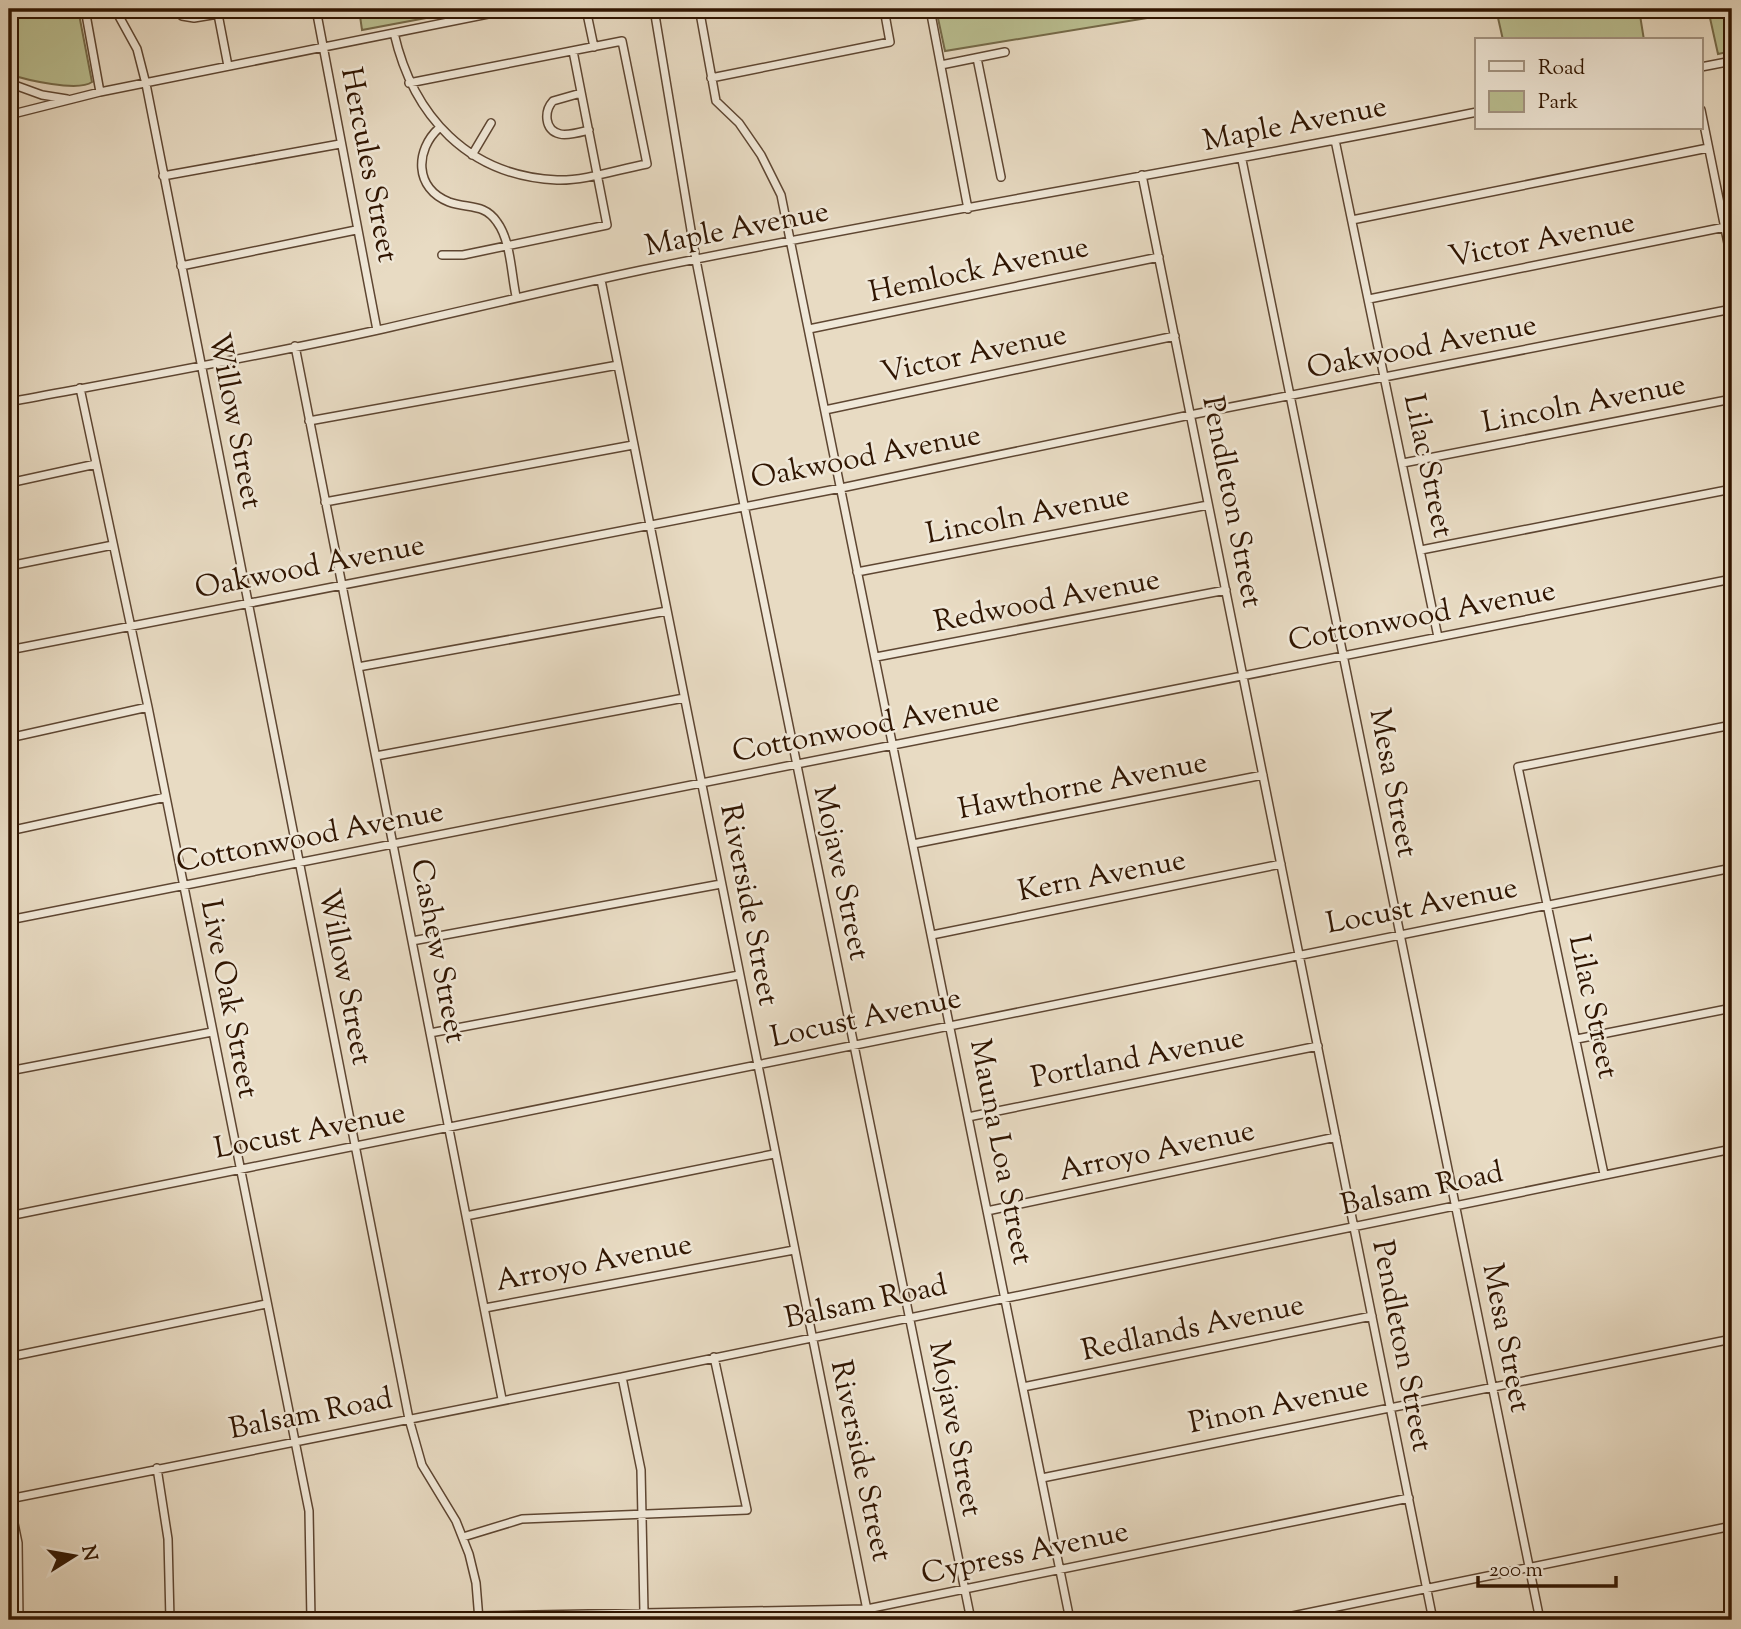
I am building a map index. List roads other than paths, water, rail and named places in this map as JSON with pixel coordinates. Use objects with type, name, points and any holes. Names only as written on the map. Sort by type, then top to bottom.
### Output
[{"type":"street","points":[[85,9],[100,92]]},
{"type":"street","points":[[115,9],[136,49],[146,84]]},
{"type":"street","name":"Hercules Street","points":[[316,9],[377,330]]},
{"type":"street","points":[[9,115],[100,92],[513,9]]},
{"type":"street","points":[[586,9],[594,47]]},
{"type":"street","name":"Mojave Street","points":[[654,9],[696,260],[795,766],[971,1620]]},
{"type":"street","name":"Mauna Loa Street","points":[[721,9],[700,13],[711,78],[716,101],[739,123],[775,178],[792,243],[1070,1620]]},
{"type":"street","points":[[711,78],[890,42],[884,9]]},
{"type":"street","points":[[930,9],[968,209]]},
{"type":"street","points":[[182,16],[194,18],[217,11],[228,66]]},
{"type":"street","points":[[394,33],[409,83],[439,128],[472,155],[510,172],[558,180],[647,164],[622,41],[409,83]]},
{"type":"street","points":[[442,255],[463,255],[607,225],[573,51]]},
{"type":"street","points":[[941,65],[1005,52]]},
{"type":"street","points":[[977,58],[1001,177]]},
{"type":"street","points":[[1702,67],[1732,61]]},
{"type":"street","points":[[9,83],[42,95],[68,99]]},
{"type":"street","name":"Willow Street","points":[[146,84],[199,364],[409,1419],[422,1465],[463,1537],[474,1570],[479,1618]]},
{"type":"street","points":[[581,93],[553,101],[546,112],[547,120],[551,129],[560,134],[589,130]]},
{"type":"street","name":"Maple Avenue","points":[[9,402],[377,330],[516,296],[696,260],[1142,175],[1242,160],[1475,112]]},
{"type":"street","points":[[1702,115],[1732,263]]},
{"type":"street","points":[[472,155],[491,123]]},
{"type":"street","points":[[439,128],[423,149],[421,170],[428,186],[450,203],[487,211],[497,222],[506,245],[516,296]]},
{"type":"street","name":"Lilac Street","points":[[1335,140],[1438,637]]},
{"type":"street","points":[[163,176],[340,144]]},
{"type":"street","points":[[1352,220],[1708,148]]},
{"type":"street","name":"Mesa Street","points":[[1242,160],[1540,1620]]},
{"type":"street","name":"Pendleton Street","points":[[1142,175],[1433,1620]]},
{"type":"street","name":"Victor Avenue","points":[[1369,299],[1725,228]]},
{"type":"street","points":[[181,266],[356,230]]},
{"type":"street","name":"Hemlock Avenue","points":[[809,329],[1159,257]]},
{"type":"street","name":"Riverside Street","points":[[601,280],[869,1620]]},
{"type":"street","name":"Oakwood Avenue","points":[[9,650],[841,488],[1191,415],[1732,309]]},
{"type":"street","name":"Victor Avenue","points":[[825,410],[1175,336]]},
{"type":"street","name":"Cashew Street","points":[[295,346],[502,1399]]},
{"type":"street","points":[[309,421],[618,365]]},
{"type":"street","name":"Live Oak Street","points":[[80,388],[148,707],[309,1511],[311,1620]]},
{"type":"street","name":"Lincoln Avenue","points":[[1403,463],[1732,398]]},
{"type":"street","points":[[325,502],[634,445]]},
{"type":"street","points":[[9,483],[96,464]]},
{"type":"street","points":[[1421,550],[1732,489]]},
{"type":"street","name":"Lincoln Avenue","points":[[857,572],[1209,505]]},
{"type":"street","points":[[9,566],[113,545]]},
{"type":"street","name":"Cottonwood Avenue","points":[[9,920],[1732,579]]},
{"type":"street","name":"Redwood Avenue","points":[[876,657],[1226,590]]},
{"type":"street","points":[[358,667],[667,611]]},
{"type":"street","points":[[376,756],[684,698]]},
{"type":"street","points":[[9,738],[148,707]]},
{"type":"street","name":"Lilac Street","points":[[1604,1174],[1518,767],[1732,725]]},
{"type":"street","name":"Hawthorne Avenue","points":[[913,844],[1263,775]]},
{"type":"street","points":[[9,831],[166,797]]},
{"type":"street","name":"Kern Avenue","points":[[932,934],[1281,864]]},
{"type":"street","name":"Locust Avenue","points":[[9,1216],[1732,868]]},
{"type":"street","points":[[412,941],[721,884]]},
{"type":"street","points":[[430,1032],[739,975]]},
{"type":"street","points":[[1577,1039],[1732,1008]]},
{"type":"street","points":[[9,1071],[212,1032]]},
{"type":"street","name":"Portland Avenue","points":[[968,1116],[1318,1046]]},
{"type":"street","name":"Arroyo Avenue","points":[[986,1210],[1336,1137]]},
{"type":"street","name":"Balsam Road","points":[[9,1499],[293,1440],[622,1377],[1732,1149]]},
{"type":"street","points":[[466,1216],[774,1154]]},
{"type":"street","name":"Arroyo Avenue","points":[[485,1308],[794,1250]]},
{"type":"street","points":[[9,1357],[266,1304]]},
{"type":"street","name":"Redlands Avenue","points":[[1023,1387],[1372,1316]]},
{"type":"street","name":"Pinon Avenue","points":[[1042,1478],[1732,1339]]},
{"type":"street","points":[[463,1537],[522,1519],[747,1510],[714,1357]]},
{"type":"street","points":[[622,1377],[641,1470],[644,1612]]},
{"type":"street","points":[[157,1468],[168,1539],[170,1620]]},
{"type":"street","name":"Cypress Avenue","points":[[479,1618],[644,1612],[867,1609],[1409,1498]]},
{"type":"street","points":[[9,1499],[18,1543],[19,1620]]},
{"type":"street","points":[[1273,1620],[1732,1526]]}]
